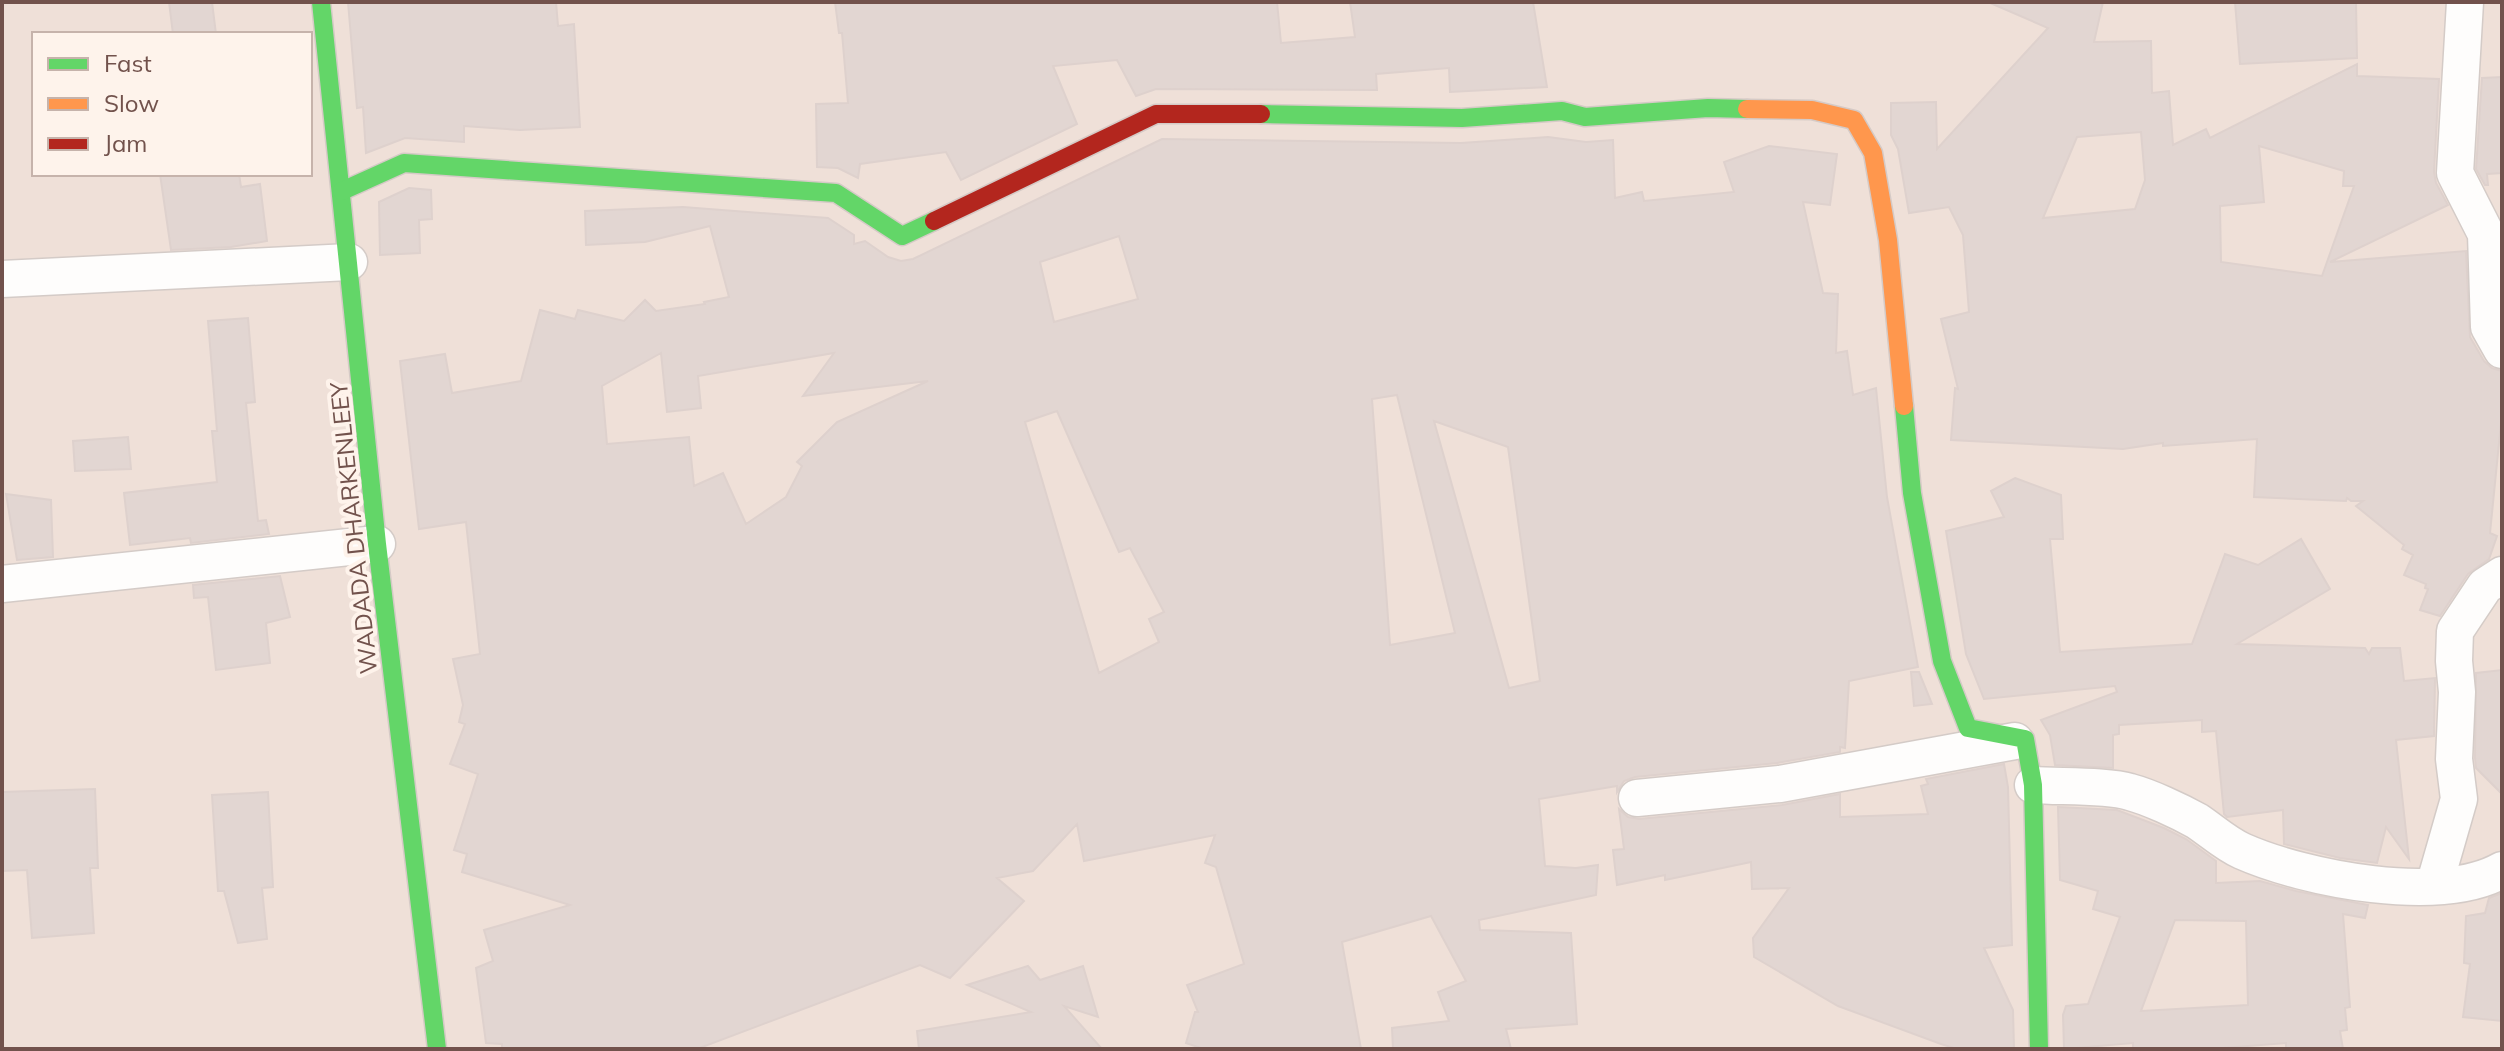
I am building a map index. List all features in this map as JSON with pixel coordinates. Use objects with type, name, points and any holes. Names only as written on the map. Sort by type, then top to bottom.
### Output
[{"type":"street","name":"WADADA DHARKENLEEY","points":[[321,2],[377,544],[437,1049]]},
{"type":"street","points":[[2465,2],[2455,173],[2486,234],[2489,327],[2502,350]]},
{"type":"street","points":[[342,191],[404,163],[836,193],[902,236],[1156,114],[1462,118],[1562,111],[1585,117],[1708,108],[1812,110],[1854,120],[1873,153],[1888,240],[1912,493],[1942,661],[1968,728],[2025,739]]},
{"type":"street","points":[[2,279],[349,262]]},
{"type":"street","points":[[2,584],[377,544]]},
{"type":"street","points":[[2434,886],[2459,799],[2454,759],[2457,692],[2455,631],[2485,586],[2502,575]]},
{"type":"street","points":[[2025,739],[2033,785],[2039,1049]]},
{"type":"street","points":[[1637,798],[1780,784],[2025,739]]},
{"type":"street","points":[[2033,785],[2129,791],[2194,820],[2240,851],[2313,876],[2396,887],[2434,886],[2487,878],[2502,870]]},
{"type":"shaded area","points":[[2,2],[2502,2],[2502,1049],[2,1049]]},
{"type":"building","points":[[169,2],[212,2],[216,32],[173,32]]},
{"type":"building","points":[[348,2],[556,2],[558,26],[574,24],[580,127],[520,130],[464,126],[464,142],[405,138],[366,153],[363,107],[357,108]]},
{"type":"building","points":[[835,2],[1277,2],[1281,43],[1355,37],[1350,2],[1533,2],[1547,87],[1450,92],[1449,68],[1376,74],[1377,90],[1156,89],[1136,96],[1117,60],[1053,66],[1077,124],[961,180],[946,152],[860,164],[858,178],[838,168],[817,167],[816,104],[848,103],[842,33],[839,33]]},
{"type":"building","points":[[1988,2],[2103,2],[2094,42],[2151,41],[2152,93],[2169,91],[2173,145],[2206,129],[2210,138],[2357,64],[2357,76],[2439,79],[2434,172],[2436,183],[2448,205],[2330,262],[2466,251],[2470,337],[2484,361],[2502,371],[2502,413],[2490,533],[2497,536],[2489,559],[2468,574],[2440,616],[2420,610],[2428,589],[2425,588],[2426,584],[2404,575],[2413,555],[2402,549],[2404,545],[2356,506],[2363,501],[2347,498],[2346,501],[2254,497],[2257,439],[2163,446],[2163,443],[2123,449],[1951,440],[1955,388],[1958,389],[1941,319],[1969,312],[1963,235],[1949,207],[1909,213],[1898,149],[1891,135],[1891,103],[1936,102],[1937,149],[2048,28]],"holes":[[[2141,132],[2145,180],[2135,209],[2043,218],[2077,137]],[[2259,146],[2344,171],[2343,186],[2354,186],[2322,276],[2221,262],[2220,206],[2264,202]]]},
{"type":"building","points":[[2235,2],[2356,2],[2357,58],[2240,64]]},
{"type":"building","points":[[2502,77],[2502,173],[2487,174],[2488,185],[2485,185],[2476,169],[2482,78]]},
{"type":"building","points":[[1548,137],[1586,142],[1613,140],[1615,198],[1642,192],[1644,201],[1734,192],[1724,162],[1769,146],[1837,154],[1830,205],[1803,202],[1823,293],[1838,294],[1836,353],[1847,351],[1853,395],[1876,388],[1887,497],[1918,667],[1849,681],[1845,748],[1840,747],[1840,752],[1777,763],[1635,777],[1624,781],[1617,792],[1617,786],[1539,799],[1545,866],[1576,868],[1598,865],[1596,895],[1479,920],[1480,930],[1571,933],[1577,1024],[1506,1029],[1511,1049],[1393,1049],[1392,1028],[1449,1021],[1438,992],[1466,981],[1431,916],[1342,942],[1361,1049],[1204,1049],[1186,1043],[1195,1012],[1198,1012],[1187,985],[1244,964],[1216,867],[1205,863],[1215,835],[1084,861],[1077,824],[1033,871],[997,878],[1024,901],[950,978],[920,965],[697,1049],[502,1049],[502,1044],[486,1043],[476,968],[493,961],[484,930],[570,905],[462,872],[467,854],[454,850],[478,774],[450,764],[465,724],[459,722],[463,705],[453,659],[480,654],[466,522],[419,529],[400,361],[445,354],[452,393],[521,381],[540,310],[575,319],[578,310],[624,321],[645,300],[656,311],[729,297],[710,226],[645,242],[586,245],[585,211],[683,207],[828,218],[854,235],[854,244],[865,241],[888,257],[901,261],[913,259],[1162,139],[1461,143]],"holes":[[[1119,236],[1138,299],[1054,322],[1040,262]],[[661,353],[667,412],[701,408],[698,376],[834,353],[803,396],[928,381],[837,422],[797,462],[802,466],[786,497],[746,524],[723,473],[694,486],[689,437],[607,444],[602,386]],[[1397,395],[1455,633],[1390,645],[1372,399]],[[1057,411],[1119,552],[1130,548],[1164,612],[1149,619],[1159,642],[1099,673],[1025,422]],[[1434,421],[1508,447],[1540,681],[1509,688]]]},
{"type":"building","points":[[160,176],[239,176],[241,187],[260,184],[267,241],[231,247],[171,250]]},
{"type":"building","points":[[409,188],[431,190],[432,219],[419,220],[420,253],[380,255],[379,202]]},
{"type":"building","points":[[248,318],[255,402],[246,403],[258,521],[266,520],[269,534],[191,543],[190,538],[130,545],[124,493],[217,482],[212,431],[217,431],[208,321]]},
{"type":"building","points":[[128,437],[131,469],[75,471],[73,441]]},
{"type":"building","points":[[2015,478],[2061,495],[2063,539],[2050,539],[2060,652],[2192,644],[2225,554],[2258,565],[2301,539],[2330,589],[2237,644],[2365,648],[2369,654],[2372,648],[2400,648],[2404,681],[2435,678],[2434,736],[2396,740],[2409,859],[2386,827],[2377,863],[2340,858],[2284,844],[2283,810],[2227,817],[2224,814],[2216,731],[2202,732],[2202,720],[2119,725],[2119,734],[2113,735],[2113,768],[2055,765],[2050,735],[2041,720],[2117,692],[2115,686],[1984,699],[1966,654],[1946,531],[2004,517],[1991,491]]},
{"type":"building","points":[[6,494],[51,500],[53,557],[17,560]]},
{"type":"building","points":[[280,576],[290,617],[266,623],[270,663],[216,670],[208,597],[194,598],[193,585]]},
{"type":"building","points":[[2502,670],[2502,794],[2476,768],[2475,758],[2476,673]]},
{"type":"building","points":[[1911,672],[1919,672],[1932,704],[1914,706]]},
{"type":"building","points":[[2004,764],[2008,787],[2012,945],[1984,948],[2013,1010],[2014,1049],[1957,1049],[1941,1044],[1838,1006],[1754,957],[1753,938],[1789,888],[1752,889],[1751,862],[1665,880],[1665,875],[1617,885],[1613,850],[1624,849],[1619,809],[1628,817],[1639,819],[1782,805],[1840,794],[1840,817],[1928,814],[1921,786],[1928,784],[1926,779]]},
{"type":"building","points":[[95,789],[98,868],[90,868],[94,933],[32,938],[27,870],[2,871],[2,792]]},
{"type":"building","points":[[268,792],[273,887],[262,888],[267,939],[238,943],[224,891],[218,891],[212,795]]},
{"type":"building","points":[[2058,807],[2117,810],[2186,839],[2216,861],[2216,883],[2260,881],[2368,905],[2365,918],[2343,914],[2350,1007],[2345,1008],[2347,1030],[2340,1031],[2343,1049],[2286,1049],[2286,1043],[2210,1049],[2133,1049],[2133,1043],[2064,1049],[2063,1015],[2066,1006],[2088,1004],[2120,917],[2093,909],[2098,891],[2060,880]],"holes":[[[2175,920],[2246,921],[2248,1005],[2141,1011]]]},
{"type":"building","points":[[2502,893],[2502,1021],[2463,1017],[2470,964],[2464,963],[2466,916],[2485,913],[2489,898]]},
{"type":"building","points":[[1028,966],[1040,980],[1083,966],[1098,1017],[1064,1006],[1102,1049],[919,1049],[917,1031],[1031,1012],[967,985]]},
{"type":"traffic: fast","points":[[321,2],[377,544],[437,1049]]},
{"type":"traffic: fast","points":[[1261,114],[1462,118],[1562,111],[1585,117],[1708,108],[1747,109]]},
{"type":"traffic: fast","points":[[342,191],[404,163],[836,193],[902,236],[934,221]]},
{"type":"traffic: fast","points":[[1904,406],[1912,493],[1942,661],[1968,728],[2025,739],[2033,785],[2039,1049]]},
{"type":"traffic: slow","points":[[1747,109],[1812,110],[1854,120],[1873,153],[1888,240],[1904,406]]},
{"type":"traffic: jam","points":[[934,221],[1156,114],[1261,114]]}]
